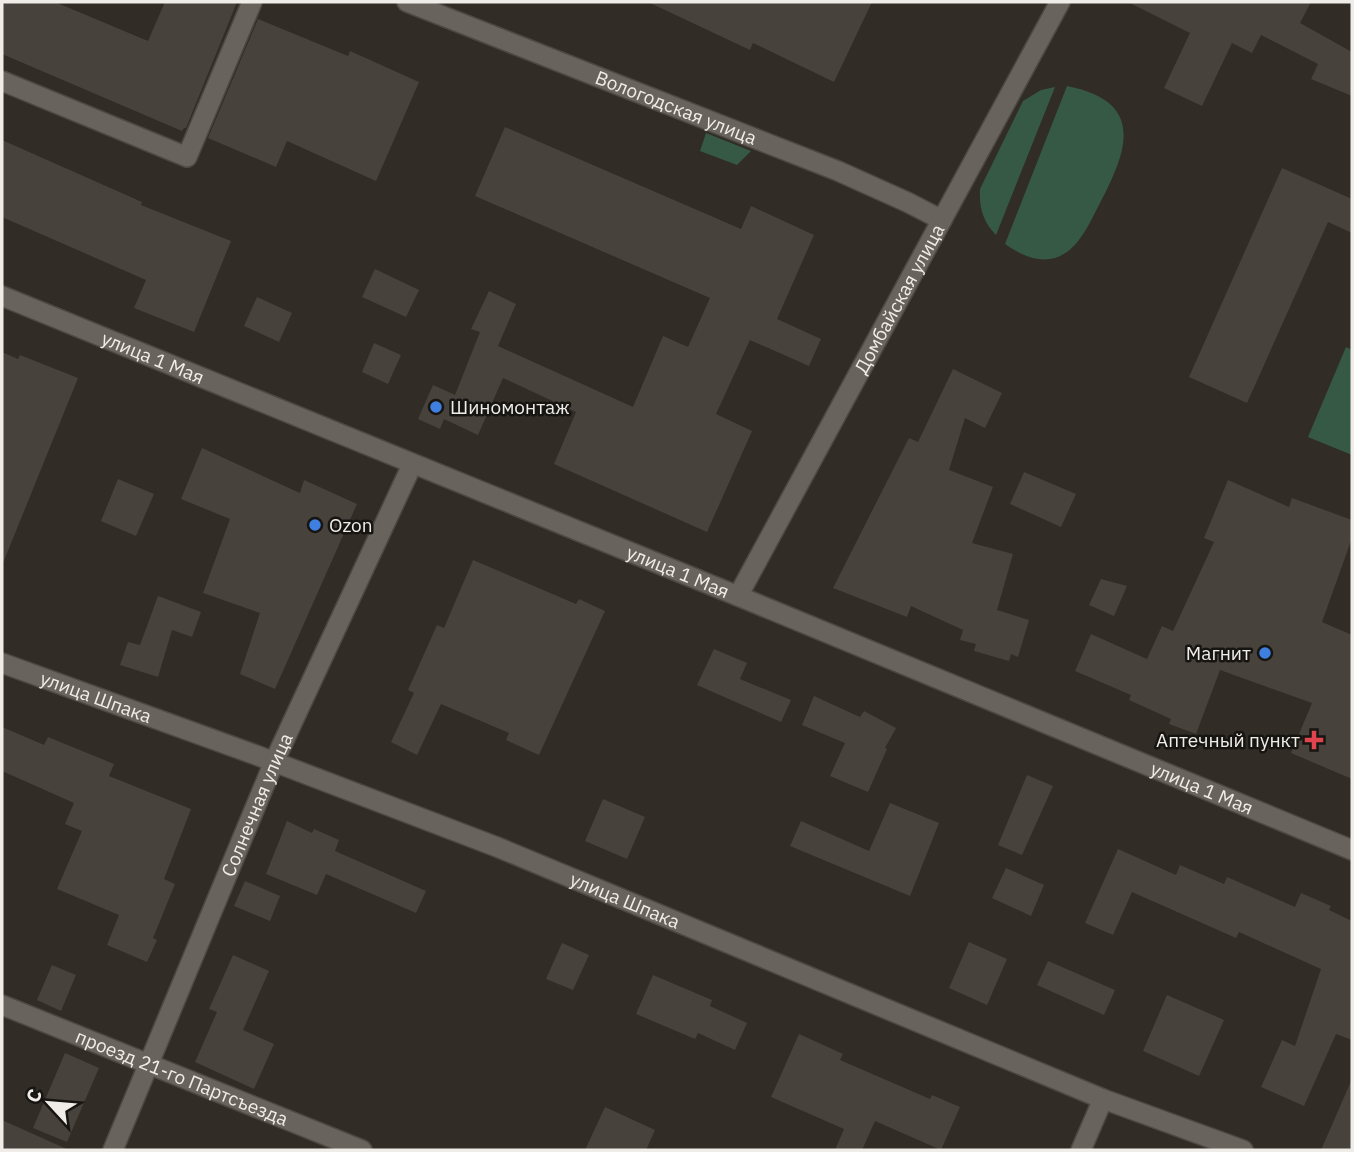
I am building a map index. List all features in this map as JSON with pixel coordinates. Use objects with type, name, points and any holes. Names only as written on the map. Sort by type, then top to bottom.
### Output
[{"type":"street","points":[[2,81],[187,157],[253,2]]},
{"type":"street","name":"Вологодская улица","points":[[407,2],[838,172],[942,220]]},
{"type":"street","name":"Домбайская улица","points":[[738,596],[1060,2]]},
{"type":"street","name":"улица 1 Мая","points":[[2,296],[1352,850]]},
{"type":"street","name":"Солнечная улица","points":[[113,1150],[274,762],[412,465]]},
{"type":"street","name":"улица Шпака","points":[[2,663],[497,846],[1103,1099],[1243,1150]]},
{"type":"street","name":"проезд 21-го Партсъезда","points":[[2,1005],[362,1150]]},
{"type":"street","points":[[1081,1150],[1103,1099]]},
{"type":"green space","points":[[1067,86],[1092,93],[1110,104],[1120,116],[1124,131],[1122,148],[1109,185],[1087,228],[1076,243],[1055,258],[1035,258],[1005,244]]},
{"type":"green space","points":[[1055,87],[996,235],[983,214],[980,189],[1023,101],[1041,90]]},
{"type":"green space","points":[[706,133],[751,151],[737,165],[700,151]]},
{"type":"green space","points":[[1346,347],[1352,350],[1352,455],[1308,437]]},
{"type":"building","points":[[2,2],[55,2],[148,41],[165,2],[237,2],[186,128],[182,131],[2,54]]},
{"type":"building","points":[[648,2],[872,2],[834,82],[753,43],[750,50]]},
{"type":"building","points":[[1128,2],[1311,2],[1300,23],[1352,52],[1352,96],[1311,79],[1318,64],[1261,35],[1252,53],[1232,43],[1202,106],[1164,88],[1190,33]]},
{"type":"building","points":[[258,19],[348,56],[350,51],[419,82],[376,181],[287,141],[276,167],[208,138]]},
{"type":"building","points":[[505,127],[741,229],[751,206],[814,235],[777,319],[821,339],[809,366],[750,340],[716,414],[752,431],[707,532],[554,464],[576,412],[503,378],[478,435],[444,419],[440,429],[418,419],[433,385],[455,395],[480,332],[471,329],[489,291],[516,304],[498,346],[633,407],[663,336],[688,347],[710,298],[475,196]]},
{"type":"building","points":[[2,140],[142,202],[141,205],[231,241],[194,332],[134,308],[146,280],[2,217]]},
{"type":"building","points":[[1282,168],[1352,199],[1352,233],[1328,222],[1247,403],[1189,377]]},
{"type":"building","points":[[375,269],[419,290],[406,317],[362,297]]},
{"type":"building","points":[[257,297],[292,313],[279,342],[244,326]]},
{"type":"building","points":[[374,343],[401,355],[388,384],[362,372]]},
{"type":"building","points":[[2,352],[18,359],[20,355],[78,378],[3,563]]},
{"type":"building","points":[[953,369],[1002,393],[985,428],[965,418],[949,470],[993,487],[972,543],[1013,554],[997,610],[1029,620],[1018,657],[1011,654],[1009,661],[974,651],[976,644],[960,640],[963,630],[911,606],[907,617],[833,588],[909,438],[918,442]]},
{"type":"building","points":[[202,448],[300,493],[304,480],[357,504],[275,689],[240,674],[260,613],[203,593],[230,519],[181,499]]},
{"type":"building","points":[[1024,472],[1076,494],[1061,527],[1010,504]]},
{"type":"building","points":[[118,479],[154,494],[136,536],[101,521]]},
{"type":"building","points":[[1228,480],[1289,507],[1292,498],[1352,520],[1352,538],[1322,622],[1352,635],[1352,779],[1291,753],[1312,703],[1220,670],[1196,734],[1169,724],[1171,719],[1129,700],[1131,695],[1075,671],[1091,634],[1147,659],[1162,626],[1173,631],[1214,542],[1204,538]]},
{"type":"building","points":[[473,560],[576,604],[579,599],[605,611],[539,755],[506,740],[509,733],[441,704],[417,755],[391,742],[414,693],[408,690],[437,625],[444,628]]},
{"type":"building","points":[[1101,579],[1127,586],[1114,616],[1089,605]]},
{"type":"building","points":[[158,596],[201,612],[192,637],[172,630],[158,677],[120,665],[128,642],[140,645]]},
{"type":"building","points":[[714,649],[747,663],[740,679],[791,700],[781,722],[697,685]]},
{"type":"building","points":[[814,696],[860,717],[864,711],[896,728],[868,792],[830,776],[845,743],[802,725]]},
{"type":"building","points":[[2,727],[44,745],[48,737],[114,764],[109,776],[191,809],[164,879],[175,884],[153,938],[157,940],[147,962],[107,945],[119,915],[57,889],[82,831],[65,824],[74,803],[2,771]]},
{"type":"building","points":[[1027,775],[1053,786],[1022,855],[998,845]]},
{"type":"building","points":[[603,799],[645,817],[627,859],[585,841]]},
{"type":"building","points":[[890,803],[939,823],[910,896],[790,846],[801,821],[869,851]]},
{"type":"building","points":[[287,821],[312,833],[314,829],[339,840],[335,851],[426,891],[416,913],[326,874],[317,895],[266,874]]},
{"type":"building","points":[[1118,849],[1176,875],[1180,865],[1224,884],[1227,877],[1295,907],[1301,893],[1331,906],[1329,910],[1352,921],[1352,1040],[1336,1034],[1304,1106],[1261,1087],[1282,1040],[1295,1046],[1321,969],[1239,932],[1236,938],[1132,892],[1113,935],[1085,923]]},
{"type":"building","points":[[1006,868],[1044,885],[1031,916],[992,898]]},
{"type":"building","points":[[245,881],[280,896],[270,921],[234,906]]},
{"type":"building","points":[[969,942],[1007,959],[987,1005],[949,988]]},
{"type":"building","points":[[562,943],[589,955],[573,990],[546,979]]},
{"type":"building","points":[[233,955],[269,971],[243,1030],[274,1044],[254,1089],[195,1062],[217,1012],[209,1009]]},
{"type":"building","points":[[1048,961],[1115,990],[1104,1015],[1037,985]]},
{"type":"building","points":[[52,965],[76,975],[61,1011],[37,1000]]},
{"type":"building","points":[[653,975],[712,1000],[710,1006],[747,1023],[735,1050],[698,1033],[695,1039],[636,1014]]},
{"type":"building","points":[[1167,995],[1224,1020],[1199,1076],[1143,1051]]},
{"type":"building","points":[[799,1034],[843,1054],[840,1060],[930,1099],[932,1095],[960,1107],[941,1150],[875,1121],[862,1150],[835,1150],[844,1129],[771,1097]]},
{"type":"building","points":[[65,1053],[99,1068],[67,1142],[33,1128]]},
{"type":"building","points":[[1352,1079],[1352,1150],[1321,1150]]},
{"type":"building","points":[[605,1107],[655,1130],[646,1150],[585,1150]]},
{"type":"building","points":[[2,1120],[69,1150],[2,1150]]},
{"type":"place","name":"Шиномонтаж","points":[[436,407]]},
{"type":"place","name":"Ozon","points":[[315,525]]},
{"type":"place","name":"Магнит","points":[[1265,653]]},
{"type":"place","name":"Аптечный пункт","points":[[1314,740]]}]
